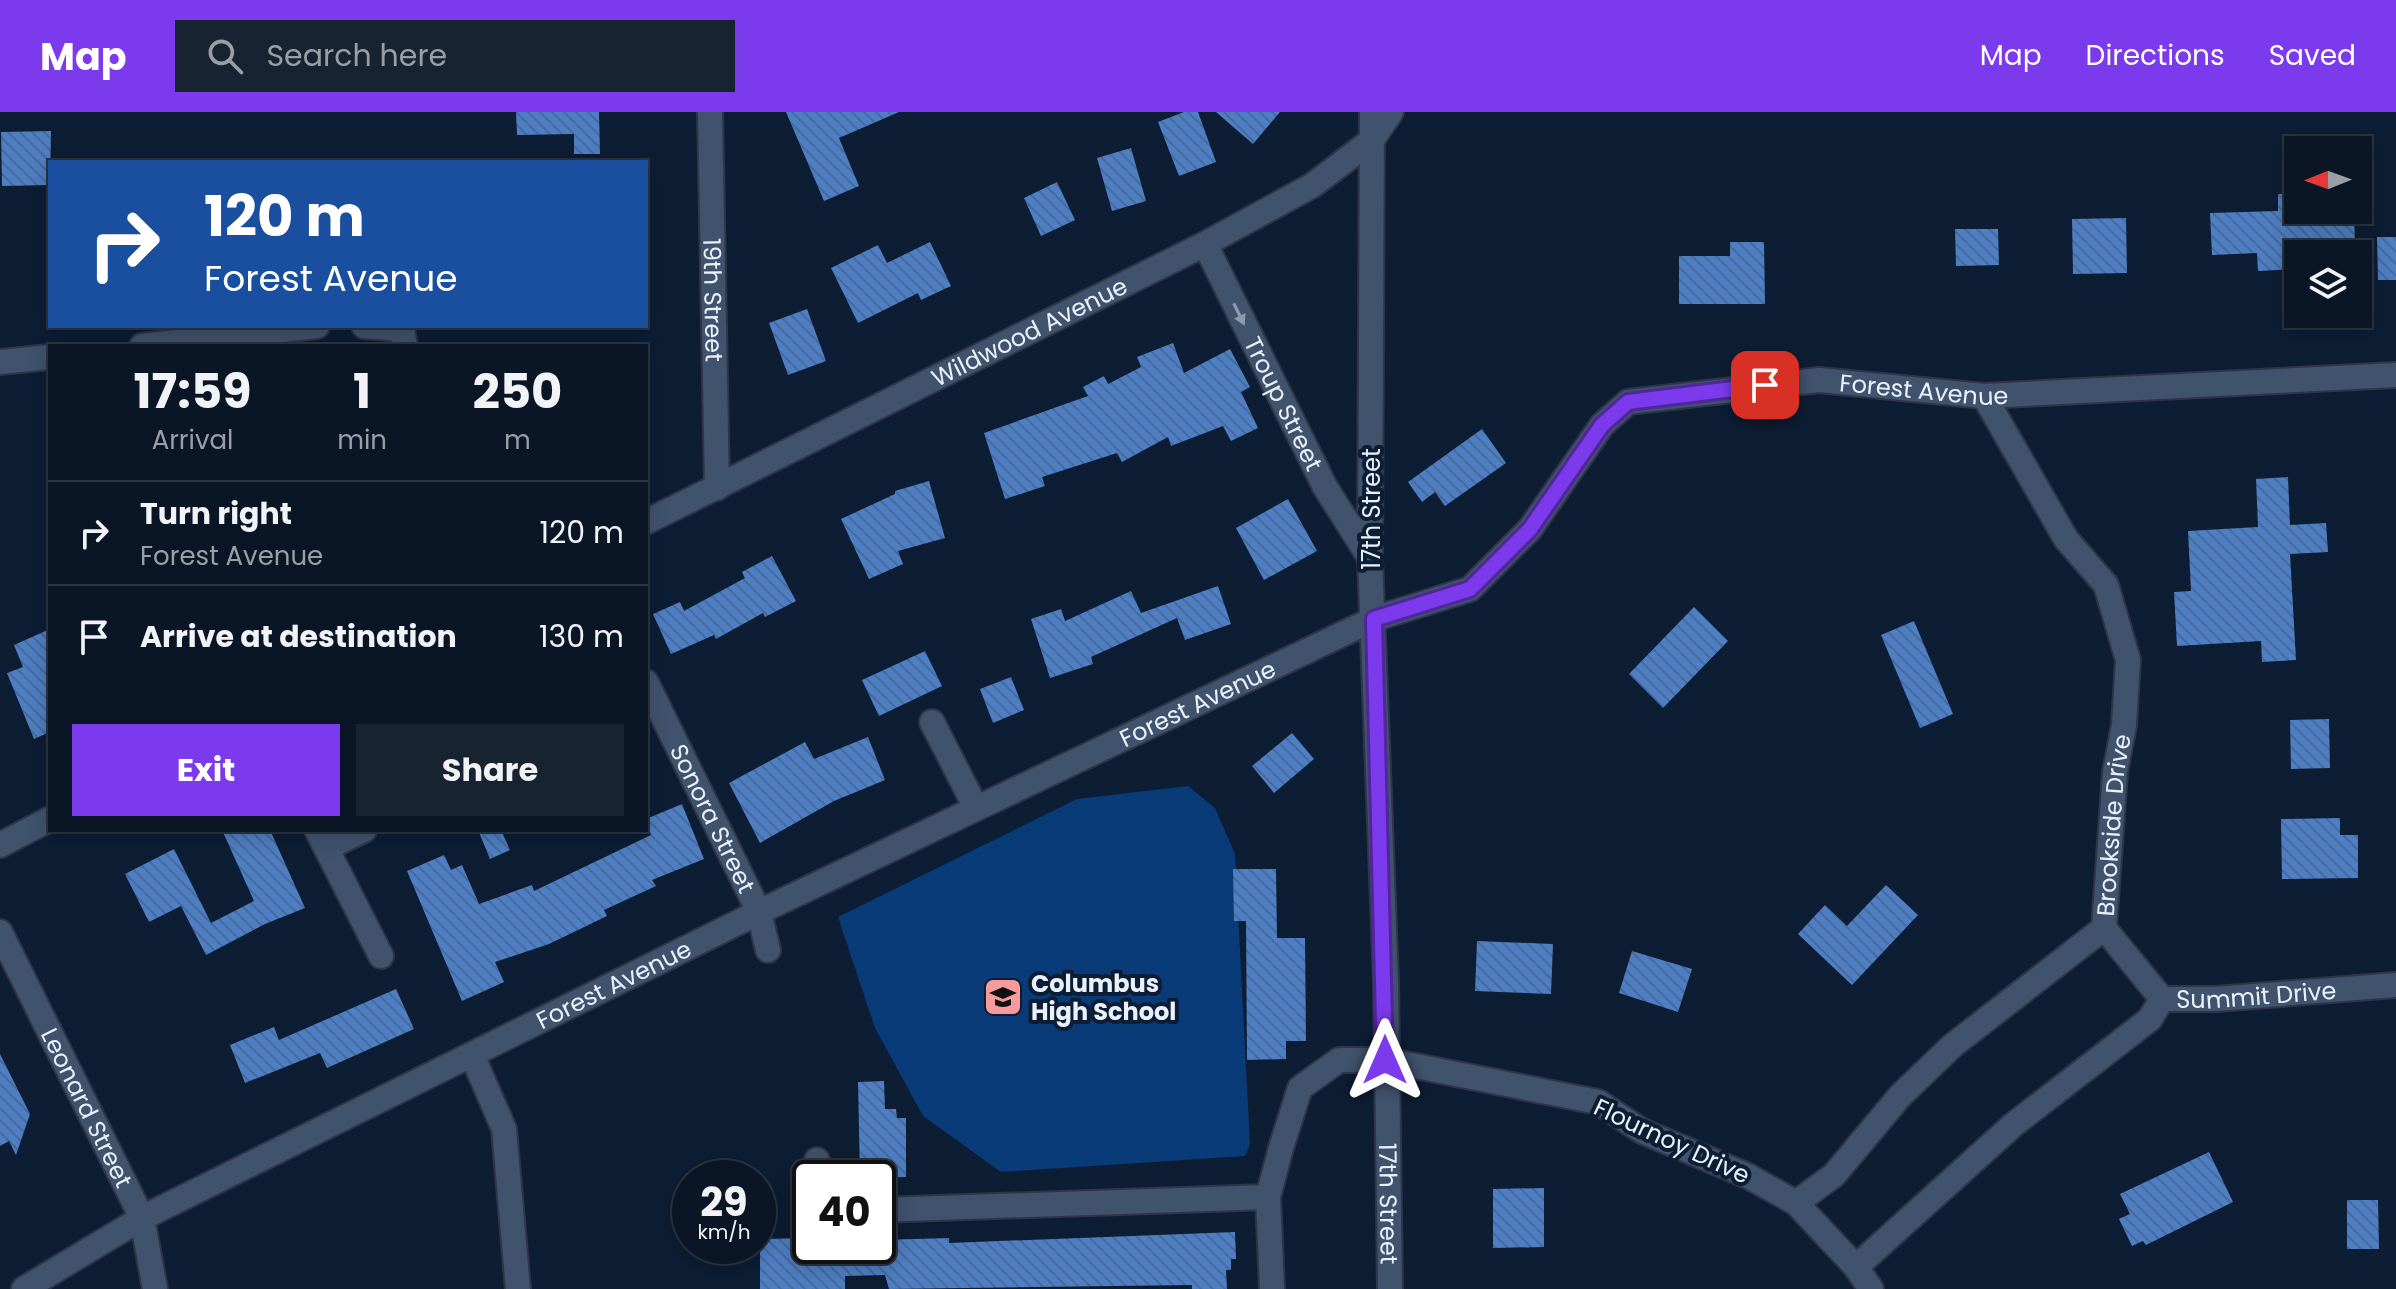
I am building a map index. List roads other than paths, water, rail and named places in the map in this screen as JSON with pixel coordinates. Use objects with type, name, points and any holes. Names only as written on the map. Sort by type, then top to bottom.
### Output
[{"type":"street","name":"19th Street","points":[[710,112],[717,488]]},
{"type":"street","name":"17th Street","points":[[1372,112],[1370,558],[1390,1289]]},
{"type":"street","name":"Wildwood Avenue","points":[[648,521],[1205,244],[1313,185],[1372,140],[1391,112]]},
{"type":"street","name":"Troup Street","points":[[1205,244],[1325,487],[1370,558]]},
{"type":"street","points":[[160,344],[300,328]]},
{"type":"street","points":[[389,328],[402,329],[405,344]]},
{"type":"street","points":[[0,362],[48,357]]},
{"type":"street","name":"Forest Avenue","points":[[24,1289],[142,1218],[759,912],[1374,619],[1470,589],[1530,529],[1602,425],[1628,402],[1819,380],[1984,396],[2396,375]]},
{"type":"street","name":"Brookside Drive","points":[[1796,1203],[1834,1175],[1900,1096],[1952,1046],[2104,928],[2115,772],[2124,725],[2128,660],[2106,585],[2066,539],[1984,396]]},
{"type":"street","name":"Sonora Street","points":[[648,686],[759,912],[768,950]]},
{"type":"street","points":[[932,722],[976,808]]},
{"type":"street","points":[[0,845],[48,820]]},
{"type":"street","points":[[354,832],[321,839],[381,956]]},
{"type":"street","name":"Summit Drive","points":[[2104,928],[2162,999],[2216,999],[2396,985]]},
{"type":"street","name":"Leonard Street","points":[[0,932],[142,1218],[155,1289]]},
{"type":"street","points":[[1856,1267],[2013,1125],[2150,1019],[2162,999]]},
{"type":"street","points":[[472,1055],[504,1129],[518,1289]]},
{"type":"street","name":"Flournoy Drive","points":[[1272,1289],[1268,1197],[1300,1088],[1339,1060],[1385,1060],[1598,1102],[1642,1131],[1748,1176],[1796,1203],[1856,1267],[1871,1289]]},
{"type":"street","points":[[896,1209],[1268,1197]]},
{"type":"place","name":"Columbus High School","points":[[1003,997]]}]
